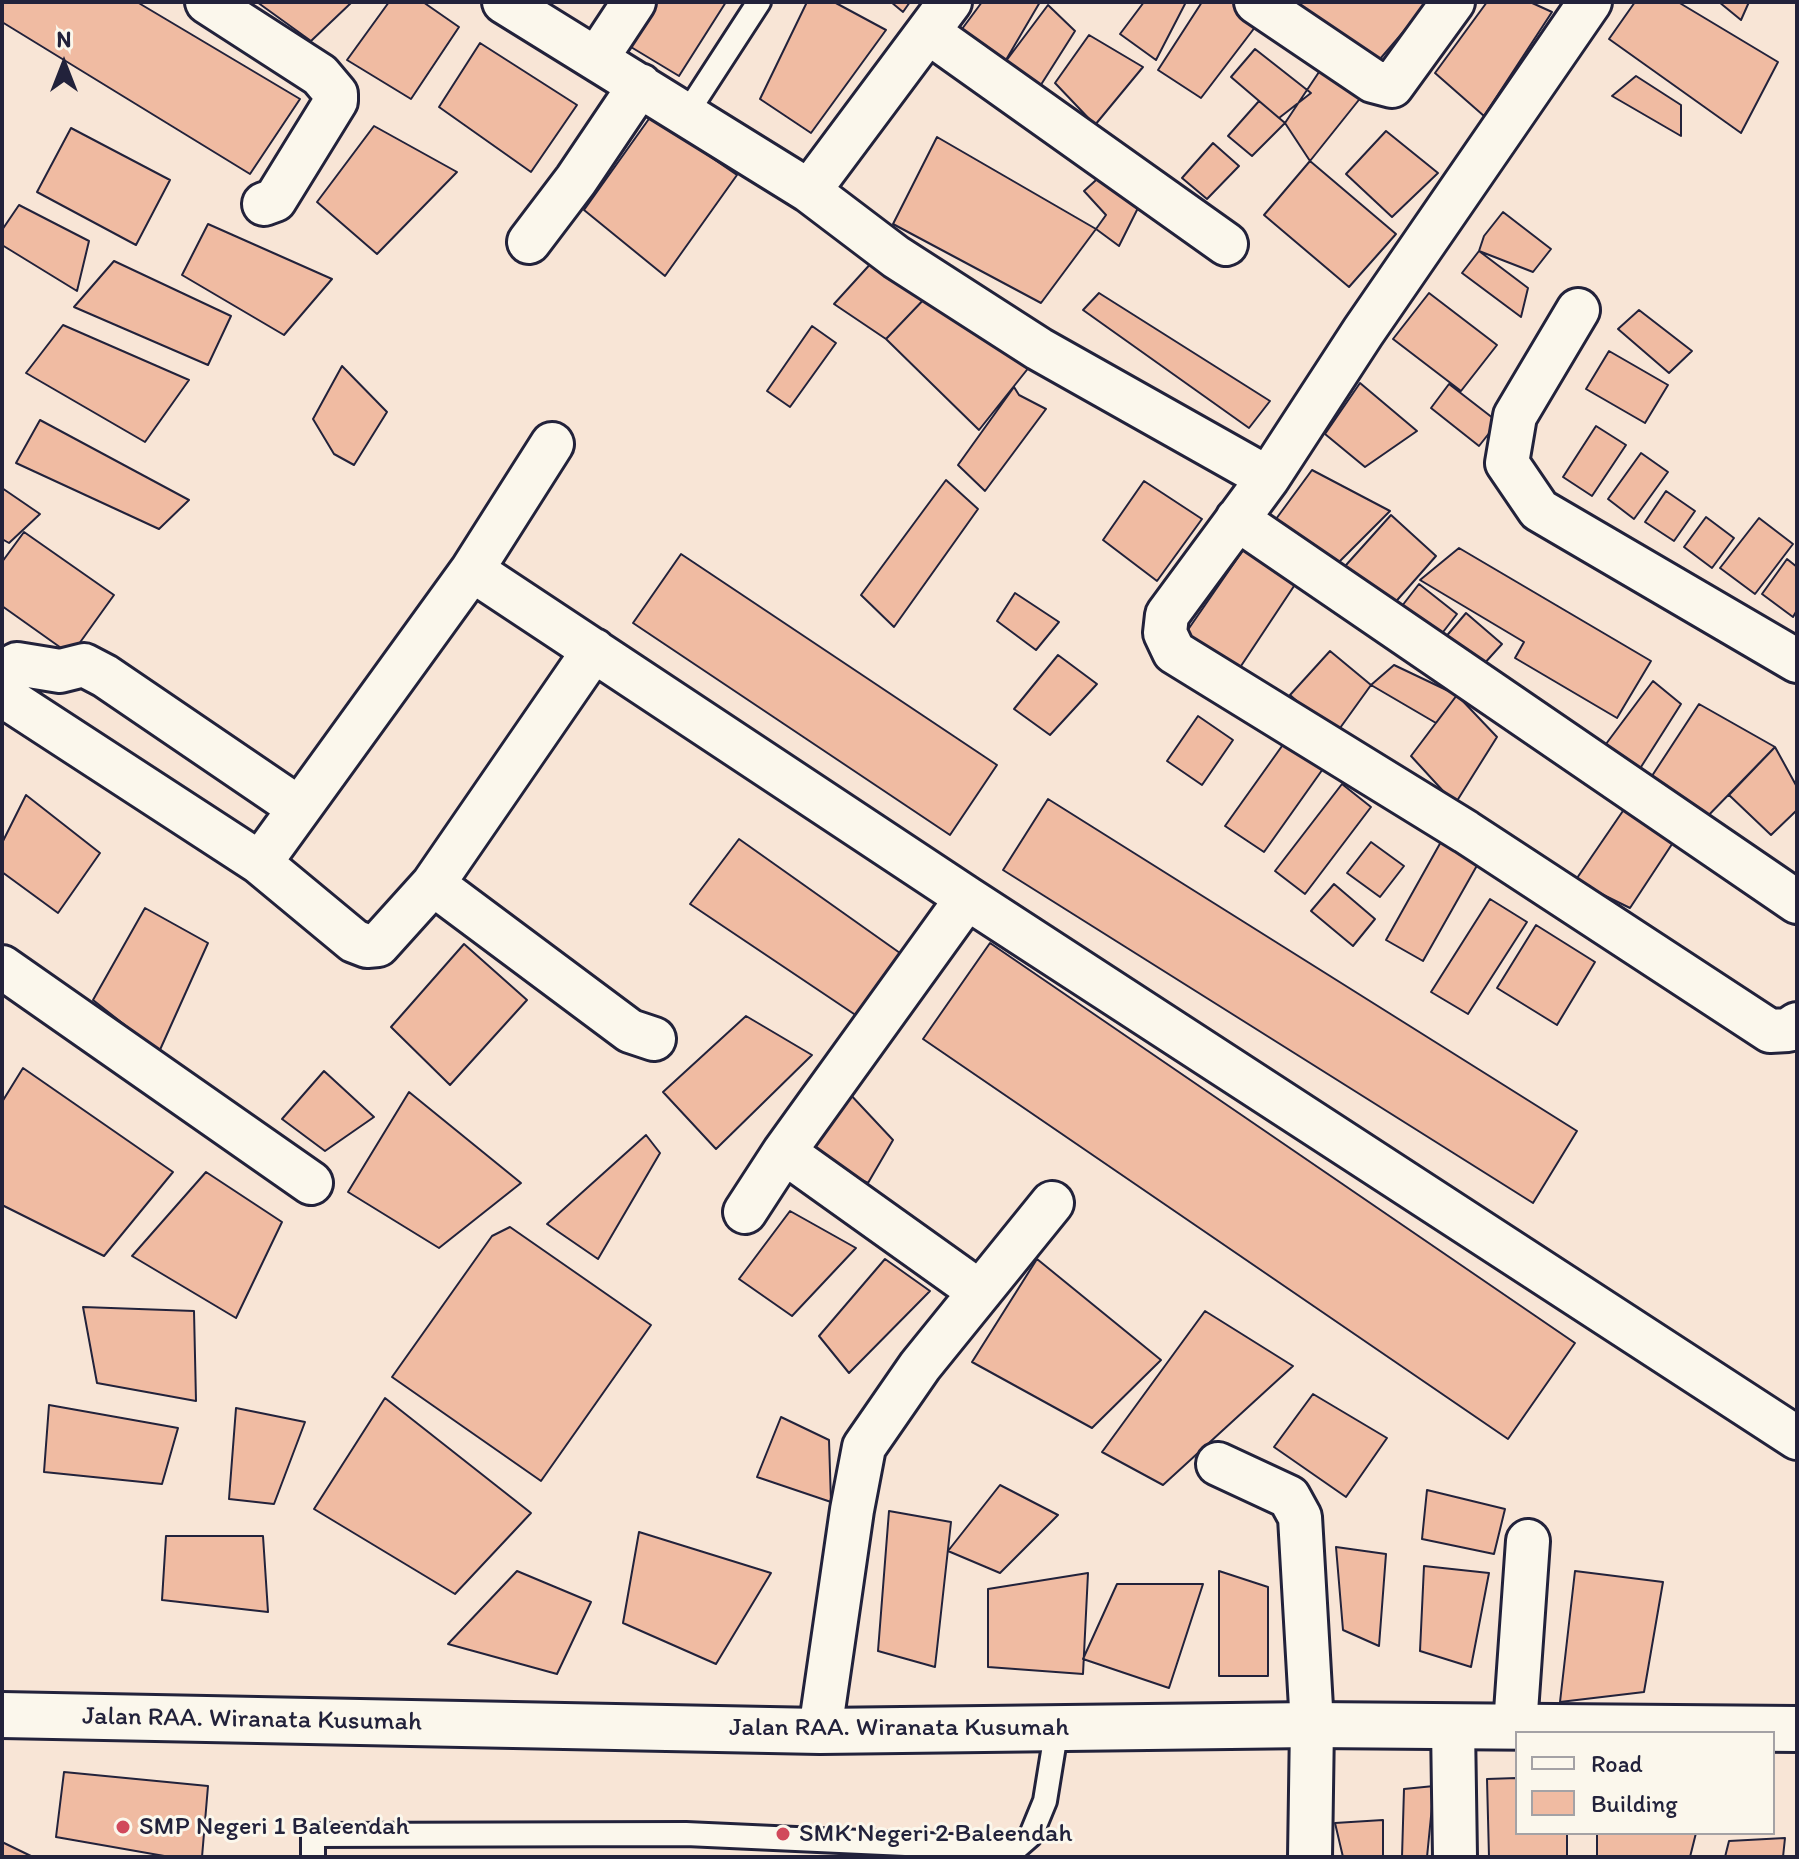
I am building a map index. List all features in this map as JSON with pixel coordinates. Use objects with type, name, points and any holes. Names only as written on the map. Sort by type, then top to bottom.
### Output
[{"type":"main road","name":"Jalan RAA. Wiranata Kusumah","points":[[2,1715],[820,1731],[1312,1725],[1797,1729]]},
{"type":"street","points":[[207,2],[320,75],[336,94],[336,101],[275,200],[257,203]]},
{"type":"street","points":[[504,2],[809,191],[896,257],[1039,349],[1268,478]]},
{"type":"street","points":[[597,58],[634,2]]},
{"type":"street","points":[[1256,2],[1383,86],[1392,86],[1453,2]]},
{"type":"street","points":[[1590,2],[1268,478],[1167,615],[1165,633],[1174,652],[1466,832],[1770,1031],[1788,1030],[1797,1024]]},
{"type":"street","points":[[809,191],[939,17],[1226,244]]},
{"type":"street","points":[[529,242],[568,191],[640,85]]},
{"type":"street","points":[[1578,310],[1515,416],[1507,463],[1539,510],[1797,661]]},
{"type":"street","points":[[260,863],[472,570],[552,444]]},
{"type":"street","points":[[1237,519],[1797,902]]},
{"type":"street","points":[[472,570],[967,898],[1797,1438]]},
{"type":"street","points":[[2,695],[260,863],[354,941],[367,946],[378,945],[433,884],[594,650]]},
{"type":"street","points":[[2,673],[17,664],[60,671],[84,665],[105,676],[299,808]]},
{"type":"street","points":[[433,884],[630,1031],[654,1039]]},
{"type":"street","points":[[745,1212],[784,1152],[967,898]]},
{"type":"street","points":[[2,967],[311,1183]]},
{"type":"street","points":[[784,1152],[980,1292]]},
{"type":"street","points":[[820,1731],[864,1447],[920,1366],[1052,1203]]},
{"type":"street","points":[[1218,1464],[1289,1497],[1300,1517],[1312,1725],[1310,1857]]},
{"type":"street","points":[[1515,1726],[1528,1541]]},
{"type":"street","points":[[1453,1727],[1455,1857]]},
{"type":"lane","points":[[687,113],[759,2]]},
{"type":"lane","points":[[313,1857],[313,1835],[686,1834],[1015,1849],[1031,1835],[1045,1801],[1057,1727]]},
{"type":"building","points":[[2,2],[137,2],[300,99],[250,174],[2,22]]},
{"type":"building","points":[[257,2],[352,2],[311,41]]},
{"type":"building","points":[[389,2],[423,2],[459,27],[411,99],[347,60]]},
{"type":"building","points":[[646,2],[726,2],[679,76],[621,41]]},
{"type":"building","points":[[807,2],[834,2],[886,30],[811,133],[760,99]]},
{"type":"building","points":[[891,2],[910,2],[903,12]]},
{"type":"building","points":[[982,2],[1040,2],[1003,65],[962,29]]},
{"type":"building","points":[[1144,2],[1186,2],[1156,60],[1120,34]]},
{"type":"building","points":[[1202,2],[1232,2],[1262,18],[1201,98],[1158,70]]},
{"type":"building","points":[[1299,2],[1429,2],[1380,59]]},
{"type":"building","points":[[1487,2],[1530,2],[1552,12],[1484,116],[1435,73]]},
{"type":"building","points":[[1635,2],[1678,2],[1778,62],[1741,133],[1609,39]]},
{"type":"building","points":[[1719,2],[1749,2],[1741,20]]},
{"type":"building","points":[[1048,5],[1075,31],[1037,91],[1003,65]]},
{"type":"building","points":[[1089,35],[1143,67],[1095,125],[1055,83]]},
{"type":"building","points":[[480,43],[577,105],[531,172],[439,107]]},
{"type":"building","points":[[1255,49],[1311,93],[1279,118],[1231,77]]},
{"type":"building","points":[[1325,63],[1366,91],[1310,161],[1285,123]]},
{"type":"building","points":[[1636,76],[1681,105],[1681,136],[1612,96]]},
{"type":"building","points":[[1259,101],[1285,123],[1252,156],[1228,136]]},
{"type":"building","points":[[651,116],[737,175],[665,276],[584,210]]},
{"type":"building","points":[[374,126],[457,172],[377,254],[317,202]]},
{"type":"building","points":[[71,128],[170,180],[136,245],[37,192]]},
{"type":"building","points":[[1386,131],[1438,173],[1392,217],[1346,174]]},
{"type":"building","points":[[937,137],[1096,229],[1041,303],[893,224]]},
{"type":"building","points":[[1213,143],[1239,166],[1207,199],[1182,178]]},
{"type":"building","points":[[1310,161],[1396,234],[1349,287],[1264,215]]},
{"type":"building","points":[[1106,171],[1143,198],[1119,246],[1096,229],[1106,215],[1084,191]]},
{"type":"building","points":[[19,205],[89,241],[77,291],[2,245],[2,230]]},
{"type":"building","points":[[1503,212],[1551,249],[1533,272],[1479,251],[1484,236]]},
{"type":"building","points":[[208,224],[332,279],[284,335],[182,275]]},
{"type":"building","points":[[1479,251],[1528,288],[1521,317],[1462,273]]},
{"type":"building","points":[[874,260],[929,294],[886,339],[834,304]]},
{"type":"building","points":[[114,261],[231,316],[208,365],[74,307]]},
{"type":"building","points":[[1099,293],[1270,401],[1249,428],[1083,310]]},
{"type":"building","points":[[1429,293],[1497,345],[1461,391],[1393,339]]},
{"type":"building","points":[[929,294],[1030,366],[979,430],[886,339]]},
{"type":"building","points":[[1639,310],[1692,351],[1669,373],[1618,329]]},
{"type":"building","points":[[63,325],[189,380],[145,442],[26,373]]},
{"type":"building","points":[[812,326],[836,343],[790,407],[767,391]]},
{"type":"building","points":[[1609,351],[1668,385],[1645,423],[1586,389]]},
{"type":"building","points":[[342,366],[387,412],[354,465],[334,454],[313,419]]},
{"type":"building","points":[[1360,383],[1417,431],[1365,467],[1325,434]]},
{"type":"building","points":[[1449,384],[1498,422],[1479,446],[1431,408]]},
{"type":"building","points":[[1014,387],[1019,395],[1046,409],[985,491],[958,465]]},
{"type":"building","points":[[40,420],[189,500],[159,529],[16,463]]},
{"type":"building","points":[[1596,426],[1626,445],[1592,496],[1563,477]]},
{"type":"building","points":[[1641,453],[1668,472],[1634,519],[1608,499]]},
{"type":"building","points":[[1312,470],[1390,511],[1328,573],[1276,519]]},
{"type":"building","points":[[946,480],[978,509],[894,627],[861,595]]},
{"type":"building","points":[[1144,481],[1202,519],[1157,581],[1103,540]]},
{"type":"building","points":[[2,488],[40,514],[9,543],[2,539]]},
{"type":"building","points":[[1666,491],[1695,511],[1674,541],[1645,522]]},
{"type":"building","points":[[1391,515],[1436,556],[1384,615],[1338,574]]},
{"type":"building","points":[[1706,517],[1734,538],[1712,568],[1684,547]]},
{"type":"building","points":[[1759,518],[1793,544],[1755,594],[1720,568]]},
{"type":"building","points":[[24,532],[114,595],[71,655],[2,606],[2,562]]},
{"type":"building","points":[[1250,540],[1300,577],[1237,672],[1185,634]]},
{"type":"building","points":[[1459,548],[1651,661],[1617,718],[1515,658],[1524,642],[1420,580]]},
{"type":"building","points":[[681,554],[997,765],[950,835],[633,623]]},
{"type":"building","points":[[1787,559],[1797,567],[1797,610],[1793,617],[1762,594]]},
{"type":"building","points":[[1419,584],[1457,614],[1433,645],[1395,615]]},
{"type":"building","points":[[1015,593],[1059,622],[1036,650],[997,621]]},
{"type":"building","points":[[1466,613],[1502,644],[1473,676],[1438,646]]},
{"type":"building","points":[[1330,651],[1371,685],[1335,735],[1290,695]]},
{"type":"building","points":[[1058,655],[1097,684],[1050,735],[1014,709]]},
{"type":"building","points":[[1394,665],[1457,695],[1436,723],[1371,685]]},
{"type":"building","points":[[1653,681],[1681,704],[1634,778],[1600,752]]},
{"type":"building","points":[[1457,695],[1497,737],[1455,804],[1411,756]]},
{"type":"building","points":[[1699,704],[1775,747],[1701,823],[1648,782]]},
{"type":"building","points":[[1198,716],[1233,740],[1202,785],[1167,761]]},
{"type":"building","points":[[1287,739],[1325,766],[1264,852],[1225,826]]},
{"type":"building","points":[[1775,747],[1797,787],[1797,810],[1771,835],[1729,795]]},
{"type":"building","points":[[1342,784],[1371,807],[1305,894],[1275,871]]},
{"type":"building","points":[[26,795],[100,853],[58,913],[2,872],[2,843]]},
{"type":"building","points":[[1048,799],[1577,1131],[1533,1203],[1003,870]]},
{"type":"building","points":[[1627,805],[1678,835],[1630,908],[1575,881]]},
{"type":"building","points":[[739,839],[907,958],[863,1020],[690,904]]},
{"type":"building","points":[[1442,840],[1479,862],[1423,961],[1386,940]]},
{"type":"building","points":[[1371,842],[1404,866],[1380,897],[1347,873]]},
{"type":"building","points":[[1334,884],[1375,919],[1353,946],[1311,911]]},
{"type":"building","points":[[1490,899],[1527,922],[1468,1014],[1431,992]]},
{"type":"building","points":[[145,908],[208,943],[159,1052],[93,1000]]},
{"type":"building","points":[[1536,925],[1595,962],[1557,1025],[1497,988]]},
{"type":"building","points":[[990,943],[1575,1343],[1508,1439],[923,1039]]},
{"type":"building","points":[[464,944],[527,1000],[450,1085],[391,1027]]},
{"type":"building","points":[[746,1016],[812,1055],[716,1149],[663,1092]]},
{"type":"building","points":[[23,1068],[173,1172],[104,1256],[2,1205],[2,1102]]},
{"type":"building","points":[[324,1071],[374,1117],[325,1151],[282,1119]]},
{"type":"building","points":[[409,1092],[521,1183],[439,1248],[348,1192]]},
{"type":"building","points":[[848,1092],[893,1140],[868,1183],[808,1155]]},
{"type":"building","points":[[646,1135],[660,1153],[598,1259],[547,1224]]},
{"type":"building","points":[[206,1172],[282,1222],[236,1318],[132,1256]]},
{"type":"building","points":[[790,1211],[856,1248],[792,1316],[739,1279]]},
{"type":"building","points":[[510,1227],[651,1325],[541,1481],[392,1377],[492,1236]]},
{"type":"building","points":[[885,1259],[930,1291],[849,1373],[819,1336]]},
{"type":"building","points":[[1037,1259],[1161,1360],[1092,1428],[972,1362]]},
{"type":"building","points":[[83,1307],[194,1311],[196,1401],[97,1383]]},
{"type":"building","points":[[1205,1311],[1293,1366],[1163,1485],[1102,1452]]},
{"type":"building","points":[[1313,1394],[1387,1438],[1346,1497],[1274,1447]]},
{"type":"building","points":[[385,1398],[531,1513],[455,1594],[314,1509]]},
{"type":"building","points":[[49,1405],[178,1428],[162,1484],[44,1472]]},
{"type":"building","points":[[236,1408],[305,1422],[274,1504],[229,1499]]},
{"type":"building","points":[[781,1417],[829,1440],[831,1502],[757,1477]]},
{"type":"building","points":[[1000,1485],[1058,1515],[1000,1573],[948,1551]]},
{"type":"building","points":[[1427,1490],[1505,1509],[1494,1554],[1422,1539]]},
{"type":"building","points":[[889,1511],[951,1522],[935,1667],[878,1651]]},
{"type":"building","points":[[639,1532],[771,1573],[716,1664],[623,1623]]},
{"type":"building","points":[[166,1536],[263,1536],[268,1612],[162,1600]]},
{"type":"building","points":[[1336,1547],[1386,1554],[1379,1646],[1343,1630]]},
{"type":"building","points":[[1424,1566],[1489,1573],[1471,1667],[1420,1651]]},
{"type":"building","points":[[517,1571],[591,1602],[557,1674],[448,1644]]},
{"type":"building","points":[[1219,1571],[1268,1587],[1268,1676],[1219,1676]]},
{"type":"building","points":[[1575,1571],[1663,1582],[1644,1692],[1560,1702]]},
{"type":"building","points":[[1088,1573],[1083,1674],[988,1667],[988,1589]]},
{"type":"building","points":[[1117,1584],[1203,1584],[1169,1688],[1083,1659]]},
{"type":"building","points":[[64,1772],[208,1786],[202,1857],[170,1857],[56,1837]]},
{"type":"building","points":[[1515,1778],[1515,1835],[1567,1835],[1567,1857],[1489,1857],[1487,1779]]},
{"type":"building","points":[[1434,1786],[1427,1857],[1402,1857],[1404,1789]]},
{"type":"building","points":[[1383,1820],[1383,1857],[1343,1857],[1335,1823]]},
{"type":"building","points":[[1597,1835],[1696,1835],[1690,1857],[1597,1857]]},
{"type":"building","points":[[1785,1838],[1783,1857],[1725,1857],[1729,1841]]},
{"type":"building","points":[[2,1842],[33,1857],[2,1857]]},
{"type":"place","name":"SMP Negeri 1 Baleendah","points":[[123,1827]]},
{"type":"place","name":"SMK Negeri 2 Baleendah","points":[[783,1834]]}]
